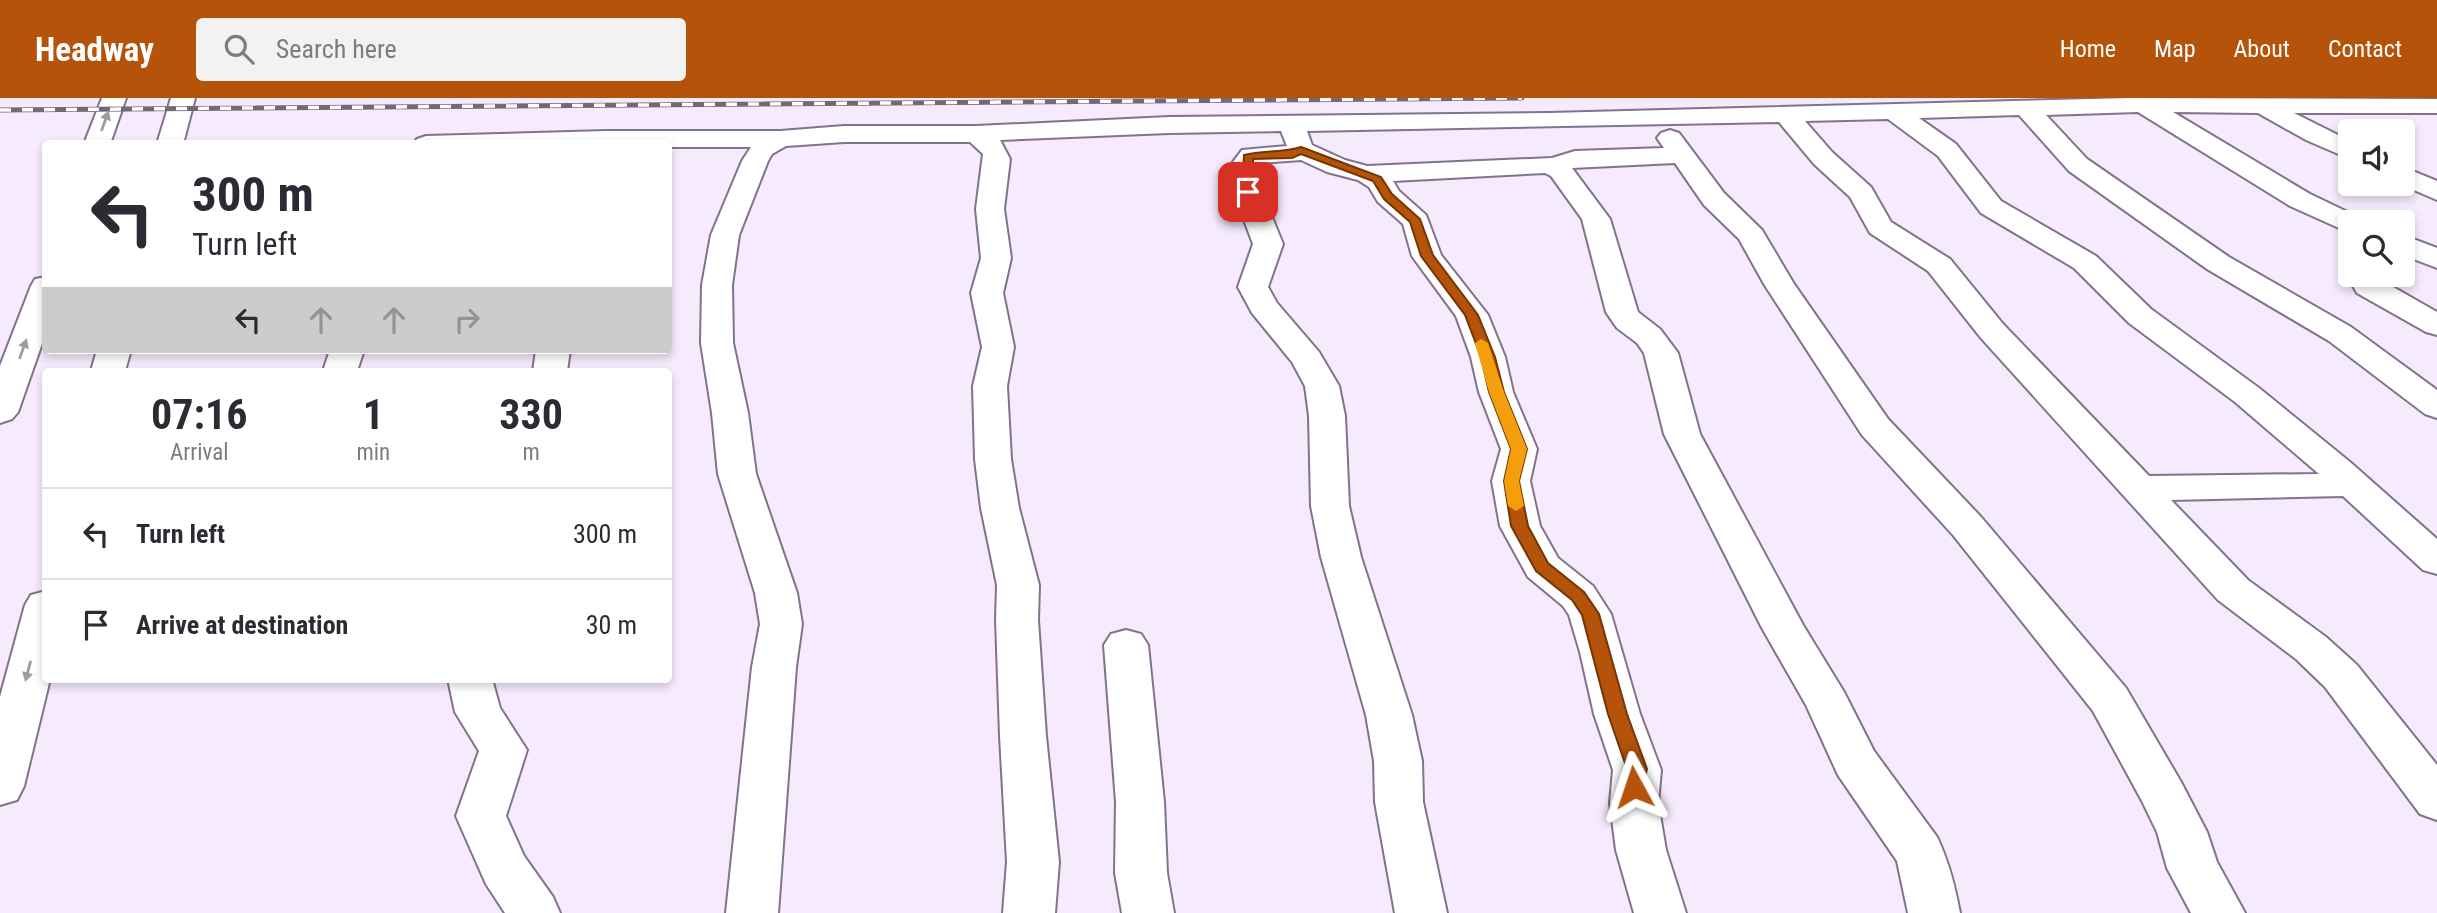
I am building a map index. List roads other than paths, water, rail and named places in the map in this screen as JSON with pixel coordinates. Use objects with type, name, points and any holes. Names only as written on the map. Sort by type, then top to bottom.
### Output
[{"type":"street","points":[[98,140],[114,98]]},
{"type":"street","points":[[171,140],[183,98]]},
{"type":"street","points":[[2144,105],[2300,200],[2338,218]]},
{"type":"street","points":[[663,140],[844,134],[976,134],[1169,125],[1296,137],[1785,113],[2144,105],[2437,106]]},
{"type":"street","points":[[2264,106],[2338,146]]},
{"type":"street","points":[[2402,106],[2437,124]]},
{"type":"street","points":[[2026,108],[2078,165],[2218,263],[2340,334],[2437,407]]},
{"type":"street","points":[[1893,111],[1947,150],[1992,207],[2004,217],[2066,249],[2085,262],[2140,316],[2224,377],[2353,484],[2437,561]]},
{"type":"street","points":[[1785,113],[1823,158],[1861,193],[1880,227],[1939,265],[1992,331],[2233,590],[2311,648],[2341,676],[2437,800]]},
{"type":"street","points":[[976,134],[996,150],[990,209],[996,258],[987,293],[998,347],[990,386],[996,484],[1018,585],[1023,736],[1032,862],[1029,913]]},
{"type":"street","points":[[1296,137],[1336,166],[1367,174],[1553,166],[1575,159],[1676,147],[1714,199],[1752,236],[1779,284],[1875,427],[1967,526],[2110,700],[2164,796],[2182,832],[2193,868],[2219,913]]},
{"type":"street","points":[[1296,137],[1292,155],[1259,154],[1247,157],[1248,192],[1268,244],[1253,287],[1263,306],[1307,359],[1322,387],[1327,416],[1330,506],[1341,557],[1389,715],[1398,761],[1399,802],[1421,913]]},
{"type":"street","points":[[752,913],[774,667],[781,624],[776,593],[737,474],[730,413],[717,343],[717,285],[725,235],[755,161],[762,149],[779,138]]},
{"type":"street","points":[[1553,166],[1564,175],[1596,219],[1622,312],[1628,321],[1649,336],[1661,354],[1682,434],[1783,628],[1828,704],[1855,762],[1919,852],[1929,878],[1934,913]]},
{"type":"street","points":[[1367,174],[1380,182],[1388,197],[1416,221],[1427,256],[1472,315],[1488,357],[1496,392],[1519,449],[1511,481],[1520,526],[1542,567],[1578,596],[1590,614],[1602,652],[1617,714],[1637,769],[1634,803],[1641,850],[1660,913]]},
{"type":"street","points":[[2415,181],[2437,192]]},
{"type":"street","points":[[2415,249],[2437,259]]},
{"type":"street","points":[[2370,287],[2437,325]]},
{"type":"street","points":[[0,412],[42,297]]},
{"type":"street","points":[[2139,488],[2254,488],[2353,484]]},
{"type":"street","points":[[0,786],[42,621]]},
{"type":"street","points":[[1126,645],[1140,802],[1141,873],[1148,913]]},
{"type":"street","points":[[447,683],[474,696],[503,750],[481,816],[504,869],[534,913]]},
{"type":"railway","points":[[0,110],[1522,98]]}]
